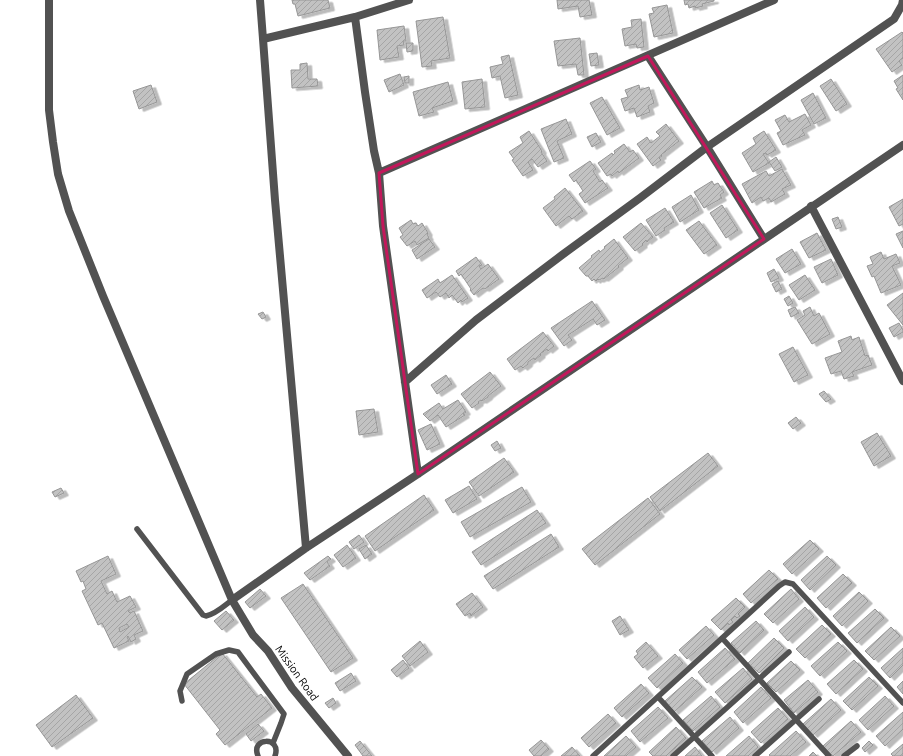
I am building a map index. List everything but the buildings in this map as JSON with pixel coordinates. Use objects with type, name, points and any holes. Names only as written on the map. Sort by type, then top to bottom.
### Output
[{"type":"street","name":"Mission Road","points":[[49,0],[49,110],[58,174],[69,211],[103,296],[232,600],[253,635],[268,651],[292,688],[348,756]]},
{"type":"street","points":[[260,0],[275,200],[306,548]]},
{"type":"street","points":[[263,39],[355,17],[409,0]]},
{"type":"street","points":[[379,173],[774,0]]},
{"type":"street","points":[[405,382],[476,320],[707,147],[894,19],[902,5],[903,0]]},
{"type":"street","points":[[355,17],[364,92],[379,173],[383,226],[418,474]]},
{"type":"street","points":[[648,56],[764,239]]},
{"type":"street","points":[[232,600],[306,548],[418,474],[811,206],[902,148]]},
{"type":"street","points":[[811,206],[903,381]]},
{"type":"lane","points":[[137,529],[203,615],[210,615],[232,600]]},
{"type":"lane","points":[[593,756],[785,582],[793,584],[903,704]]},
{"type":"lane","points":[[722,638],[828,756]]},
{"type":"lane","points":[[182,701],[180,691],[187,674],[216,654],[229,650],[238,652],[284,714],[273,743]]},
{"type":"lane","points":[[673,756],[789,652]]},
{"type":"lane","points":[[658,697],[712,756]]},
{"type":"lane","points":[[755,756],[819,699]]},
{"type":"lane","points":[[258,756],[257,748],[261,743],[267,741],[273,743],[276,749],[275,756]]},
{"type":"lane","points":[[844,756],[857,746]]},
{"type":"highlighted area","points":[[648,56],[764,239],[418,474],[383,226],[379,173]]}]
